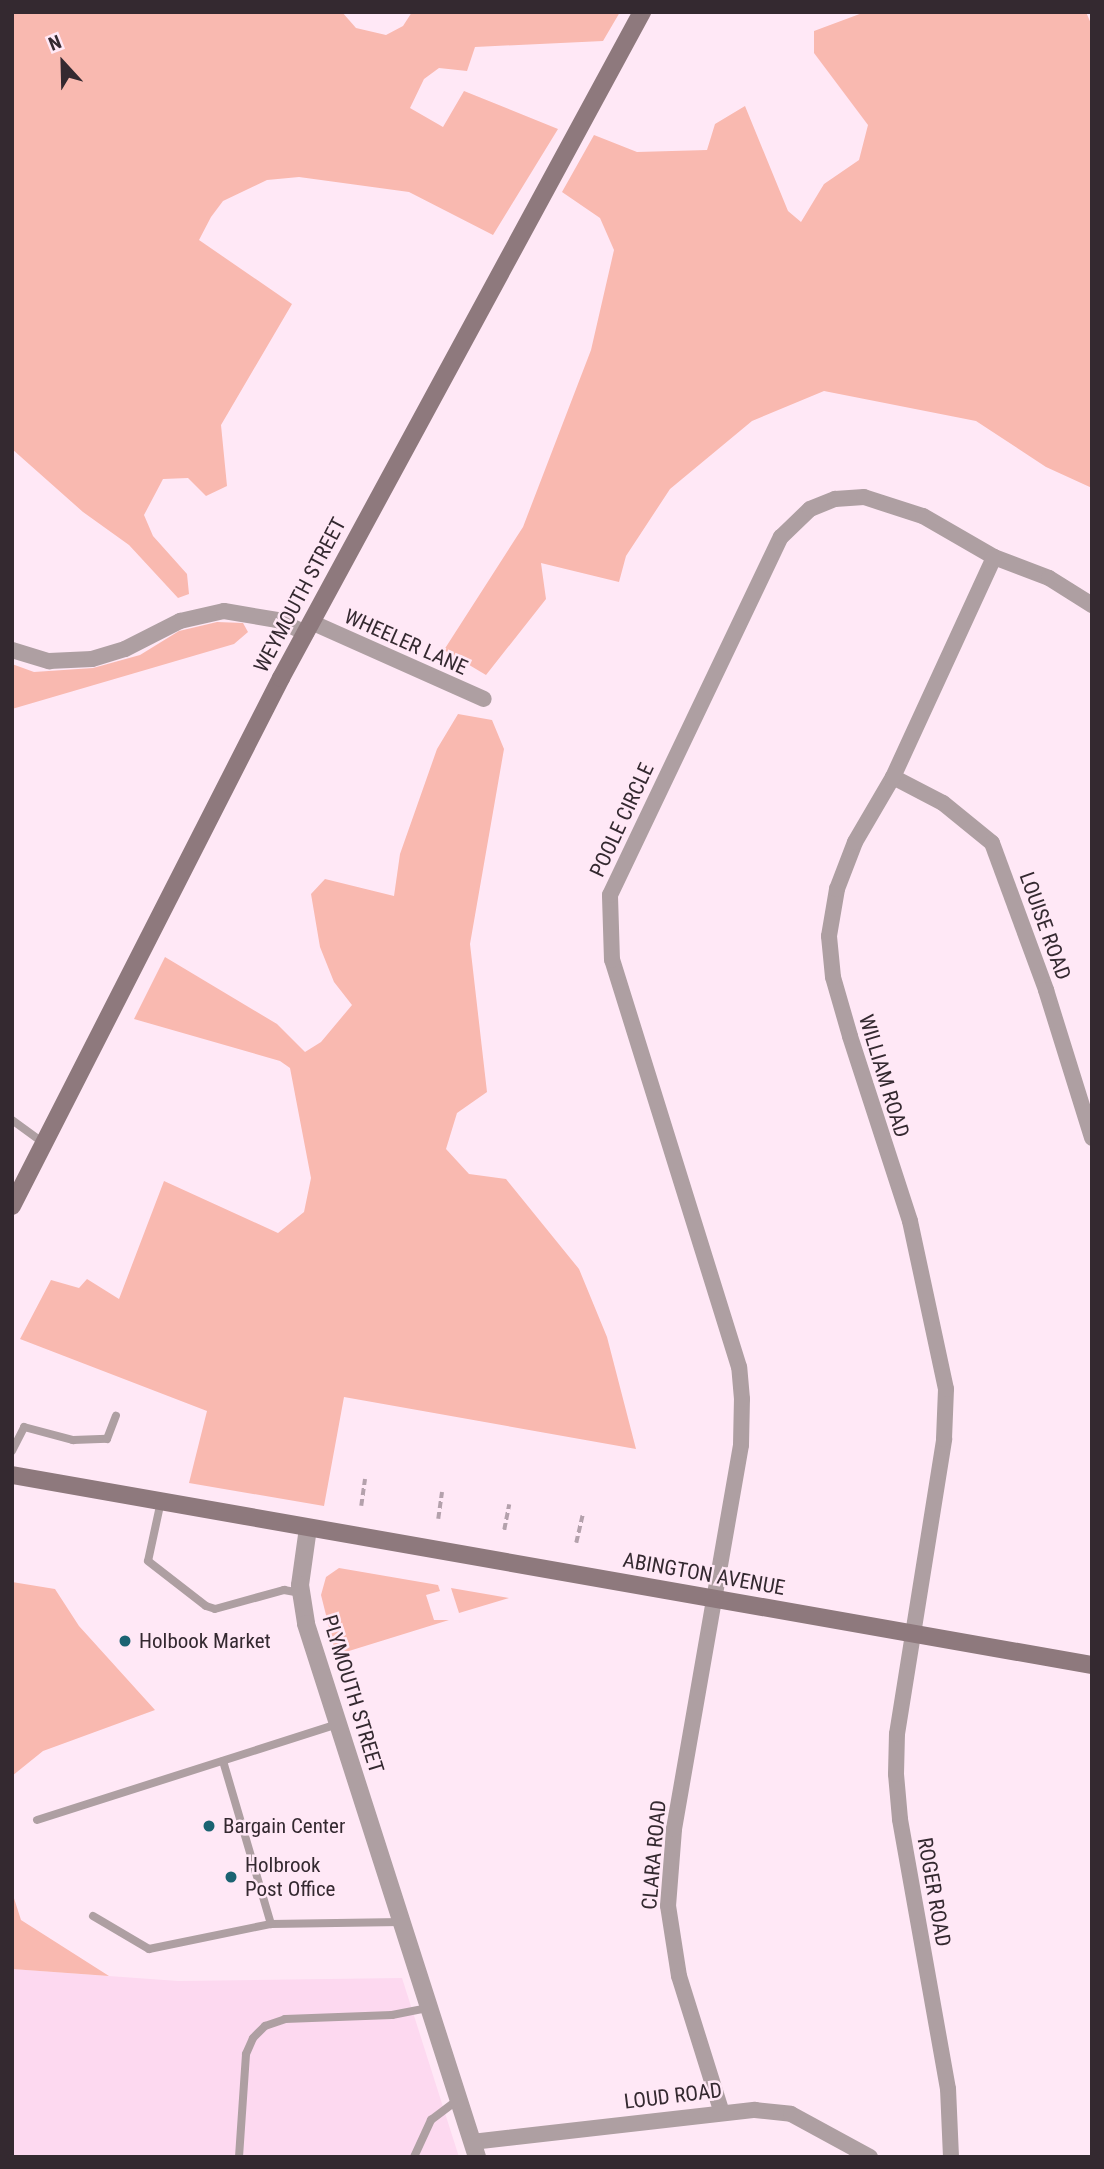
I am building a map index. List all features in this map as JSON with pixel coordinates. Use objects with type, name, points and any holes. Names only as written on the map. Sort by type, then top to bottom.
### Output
[{"type":"main road","name":"WEYMOUTH STREET","points":[[12,1206],[308,628],[642,12]]},
{"type":"main road","points":[[12,1475],[308,1528]]},
{"type":"main road","name":"ABINGTON AVENUE","points":[[308,1528],[1092,1665]]},
{"type":"street","name":"POOLE CIRCLE","points":[[712,1599],[741,1445],[739,1367],[612,960],[610,895],[781,537],[810,509],[835,499],[864,497],[923,516],[994,557],[1049,578],[1092,605]]},
{"type":"street","name":"WILLIAM ROAD","points":[[913,1634],[944,1439],[946,1389],[910,1221],[833,977],[829,936],[837,889],[855,842],[893,777],[994,557]]},
{"type":"street","name":"WHEELER LANE","points":[[12,650],[50,661],[92,659],[125,649],[180,621],[224,611],[308,628],[484,699]]},
{"type":"street","name":"LOUISE ROAD","points":[[893,777],[943,803],[992,843],[1046,990],[1092,1138]]},
{"type":"street","name":"PLYMOUTH STREET","points":[[308,1528],[301,1593],[338,1724],[474,2149]]},
{"type":"street","name":"CLARA ROAD","points":[[712,1599],[674,1829],[668,1906],[679,1976],[721,2110]]},
{"type":"street","name":"ROGER ROAD","points":[[913,1634],[897,1734],[896,1774],[900,1819],[948,2089],[951,2157]]},
{"type":"street","name":"LOUD ROAD","points":[[474,2149],[721,2110],[791,2114],[870,2157]]},
{"type":"lane","points":[[12,1120],[44,1143]]},
{"type":"lane","points":[[12,1451],[24,1427],[73,1440],[107,1438],[117,1416]]},
{"type":"lane","points":[[161,1501],[148,1561],[206,1606],[215,1609],[284,1590],[301,1593]]},
{"type":"lane","points":[[37,1820],[338,1724]]},
{"type":"lane","points":[[223,1761],[271,1924]]},
{"type":"lane","points":[[93,1916],[149,1949],[271,1924],[401,1922]]},
{"type":"lane","points":[[239,2157],[246,2054],[265,2026],[285,2019],[392,2015],[428,2008]]},
{"type":"lane","points":[[414,2157],[431,2120],[458,2100]]},
{"type":"path","points":[[361,1506],[365,1479]]},
{"type":"path","points":[[438,1518],[442,1492]]},
{"type":"path","points":[[504,1530],[509,1504]]},
{"type":"path","points":[[576,1543],[582,1516]]},
{"type":"shaded area","points":[[12,12],[342,12],[356,28],[386,35],[403,26],[412,12],[620,12],[603,41],[475,47],[467,71],[439,68],[424,79],[410,108],[443,127],[464,91],[558,129],[493,235],[409,192],[299,177],[267,180],[223,201],[199,240],[292,304],[221,425],[227,486],[206,496],[188,478],[163,479],[144,515],[153,536],[187,574],[189,594],[178,598],[129,545],[83,512],[12,449]]},
{"type":"shaded area","points":[[865,12],[1086,12],[1092,26],[1092,488],[1046,467],[976,421],[824,391],[752,421],[670,489],[626,556],[619,582],[541,563],[546,599],[486,675],[444,650],[523,527],[591,350],[614,250],[600,218],[562,192],[594,135],[637,152],[707,150],[715,124],[745,106],[788,211],[801,222],[824,184],[859,160],[868,125],[814,53],[814,31]]},
{"type":"shaded area","points":[[217,622],[243,623],[248,632],[234,644],[12,709],[12,664],[34,672],[93,668],[140,655],[179,631]]},
{"type":"shaded area","points":[[458,714],[492,720],[504,749],[470,944],[487,1092],[457,1113],[446,1149],[469,1174],[506,1179],[579,1269],[607,1337],[636,1449],[344,1397],[324,1506],[189,1483],[207,1411],[20,1339],[51,1280],[79,1288],[87,1279],[119,1299],[164,1181],[278,1233],[304,1212],[311,1178],[290,1068],[280,1061],[134,1019],[165,957],[277,1024],[305,1052],[321,1042],[352,1005],[334,982],[320,947],[311,894],[325,879],[394,896],[400,854],[437,749]]},
{"type":"shaded area","points":[[339,1568],[438,1585],[440,1591],[426,1595],[434,1620],[449,1620],[336,1655],[321,1595],[326,1577]]},
{"type":"shaded area","points":[[12,1582],[55,1589],[79,1626],[155,1710],[43,1751],[12,1776]]},
{"type":"shaded area","points":[[451,1588],[509,1598],[459,1613]]},
{"type":"shaded area","points":[[12,1892],[21,1920],[109,1976],[12,1969]]},
{"type":"shaded area","points":[[12,1969],[178,1981],[402,1978],[459,2157],[12,2157]]},
{"type":"place","name":"Holbook Market","points":[[125,1641]]},
{"type":"place","name":"Bargain Center","points":[[209,1826]]},
{"type":"place","name":"Holbrook Post Office","points":[[231,1877]]}]
